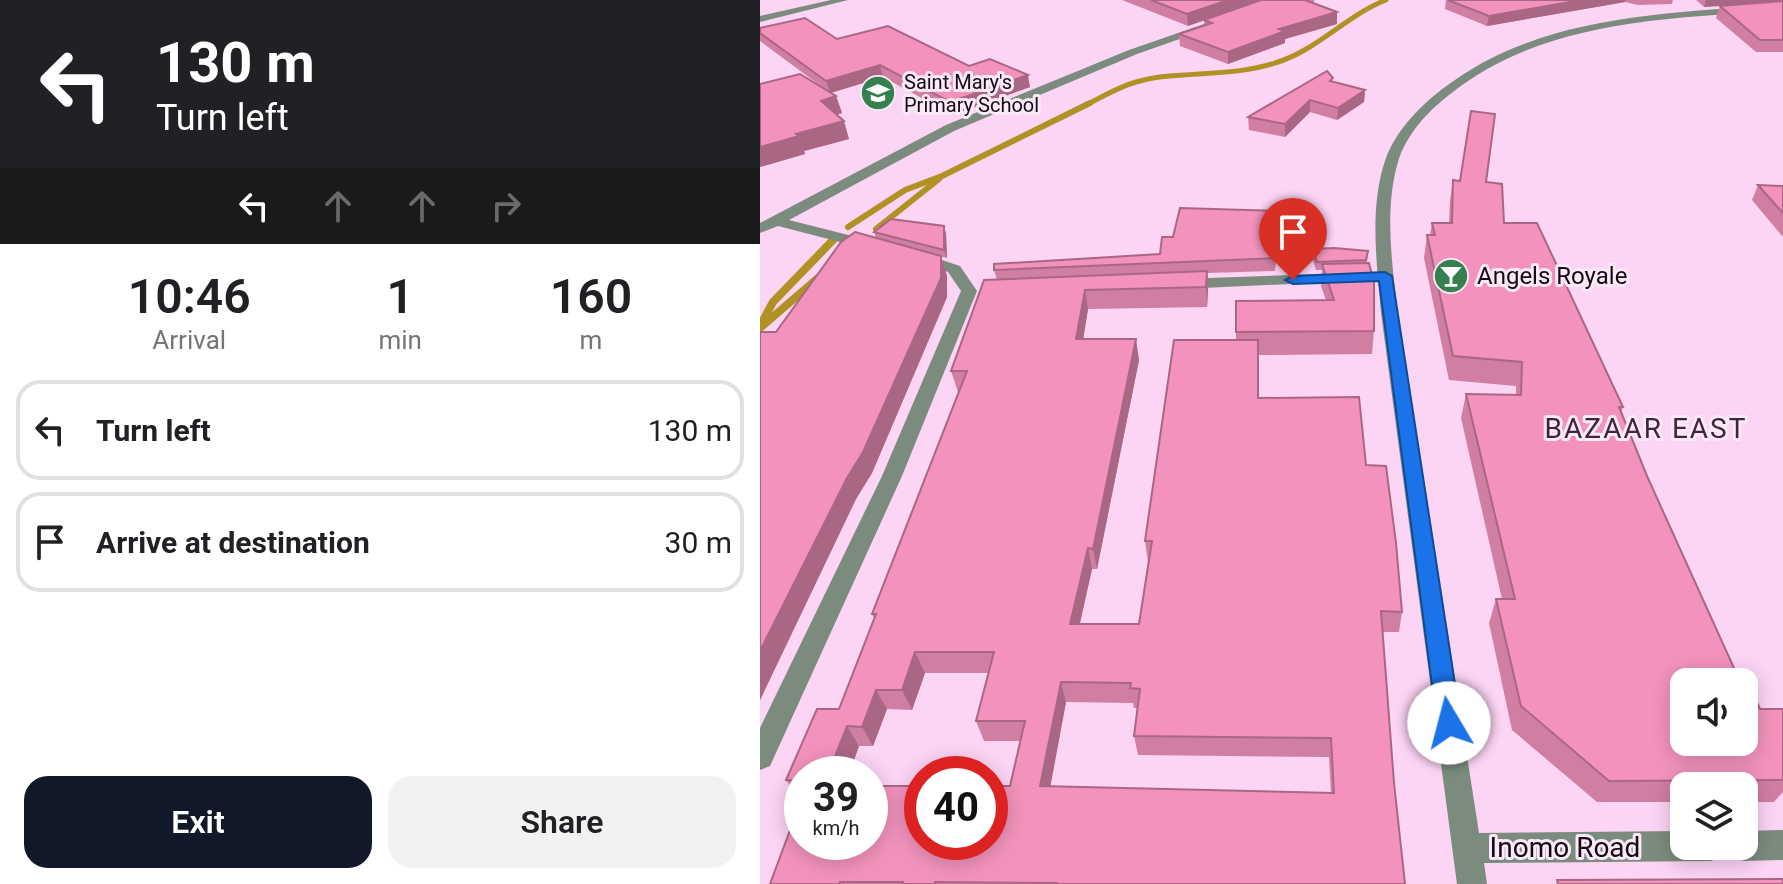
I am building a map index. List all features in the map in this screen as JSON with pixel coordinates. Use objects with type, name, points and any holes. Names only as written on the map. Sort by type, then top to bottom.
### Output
[{"type":"street","points":[[760,19],[843,0]]},
{"type":"street","points":[[1472,884],[1385,276],[1389,170],[1399,144],[1433,102],[1465,77],[1516,50],[1585,29],[1654,18],[1783,7]]},
{"type":"street","points":[[768,225],[950,128],[1133,52],[1216,23]]},
{"type":"street","points":[[760,757],[976,291],[946,266],[768,225]]},
{"type":"street","points":[[1169,285],[1385,276]]},
{"type":"street","points":[[1758,846],[1783,845]]},
{"type":"street","name":"Inomo Road","points":[[1466,848],[1670,846]]},
{"type":"building","points":[[1151,0],[1228,0],[1187,14]]},
{"type":"building","points":[[1261,0],[1305,0],[1337,12],[1279,29],[1285,31],[1228,52],[1179,34],[1212,23],[1204,20]]},
{"type":"building","points":[[1448,0],[1582,0],[1489,16]]},
{"type":"building","points":[[1783,1],[1783,40],[1760,40],[1720,6]]},
{"type":"building","points":[[805,18],[837,39],[888,26],[969,66],[990,59],[1028,75],[950,102],[880,65],[826,81],[760,33],[760,28]]},
{"type":"building","points":[[1327,71],[1333,78],[1330,81],[1365,90],[1338,108],[1310,100],[1285,124],[1248,117]]},
{"type":"building","points":[[800,74],[836,96],[821,101],[844,121],[760,147],[760,84]]},
{"type":"building","points":[[1471,111],[1495,114],[1486,182],[1502,184],[1504,223],[1537,223],[1623,407],[1619,407],[1647,476],[1734,668],[1670,668],[1670,756],[1758,756],[1758,704],[1760,709],[1783,709],[1783,780],[1758,780],[1758,772],[1670,772],[1670,781],[1609,781],[1521,706],[1496,599],[1515,599],[1466,394],[1521,395],[1522,362],[1453,356],[1427,235],[1435,235],[1432,223],[1452,223],[1453,180],[1460,181]]},
{"type":"building","points":[[1758,185],[1783,186],[1783,213]]},
{"type":"building","points":[[1180,208],[1279,211],[1275,258],[994,270],[994,264],[1160,254],[1162,237],[1173,237]]},
{"type":"building","points":[[891,219],[944,226],[944,250],[874,232]]},
{"type":"building","points":[[855,232],[941,256],[941,278],[863,452],[760,651],[760,332],[776,332],[841,242]]},
{"type":"building","points":[[1312,249],[1368,251],[1366,260],[1317,262]]},
{"type":"building","points":[[1369,263],[1374,283],[1374,331],[1236,332],[1236,301],[1334,300],[1322,264]]},
{"type":"building","points":[[1207,271],[1206,287],[1085,290],[1076,339],[1136,339],[1093,549],[1088,548],[1070,624],[1139,624],[1152,541],[1145,541],[1174,340],[1258,340],[1258,398],[1359,397],[1366,465],[1386,466],[1396,543],[1402,612],[1381,611],[1405,884],[770,884],[784,846],[784,860],[888,860],[888,786],[904,786],[904,860],[1008,860],[1008,786],[1025,721],[976,721],[994,652],[915,652],[902,690],[876,690],[862,727],[847,726],[835,756],[796,756],[817,709],[839,709],[876,614],[872,614],[967,371],[951,371],[984,280]],"holes":[[[1061,682],[1131,683],[1130,688],[1140,689],[1134,736],[1331,738],[1334,793],[1040,786]]]},
{"type":"building","points":[[1783,879],[1783,884],[1558,884],[1557,880]]},
{"type":"waterway","points":[[1086,105],[1123,87],[1152,78],[1240,71],[1275,63],[1305,50],[1357,15],[1386,0]]},
{"type":"waterway","points":[[848,227],[905,190],[942,176],[1090,103]]},
{"type":"waterway","points":[[876,229],[939,179]]},
{"type":"waterway","points":[[761,324],[773,302],[834,239]]},
{"type":"waterway","points":[[760,328],[818,278]]},
{"type":"place","name":"Saint Mary's Primary School","points":[[878,93]]},
{"type":"place","name":"Angels Royale","points":[[1451,276]]},
{"type":"district","name":"BAZAAR EAST","points":[[1646,428]]},
{"type":"route","points":[[1293,280],[1385,276],[1449,723]]}]
